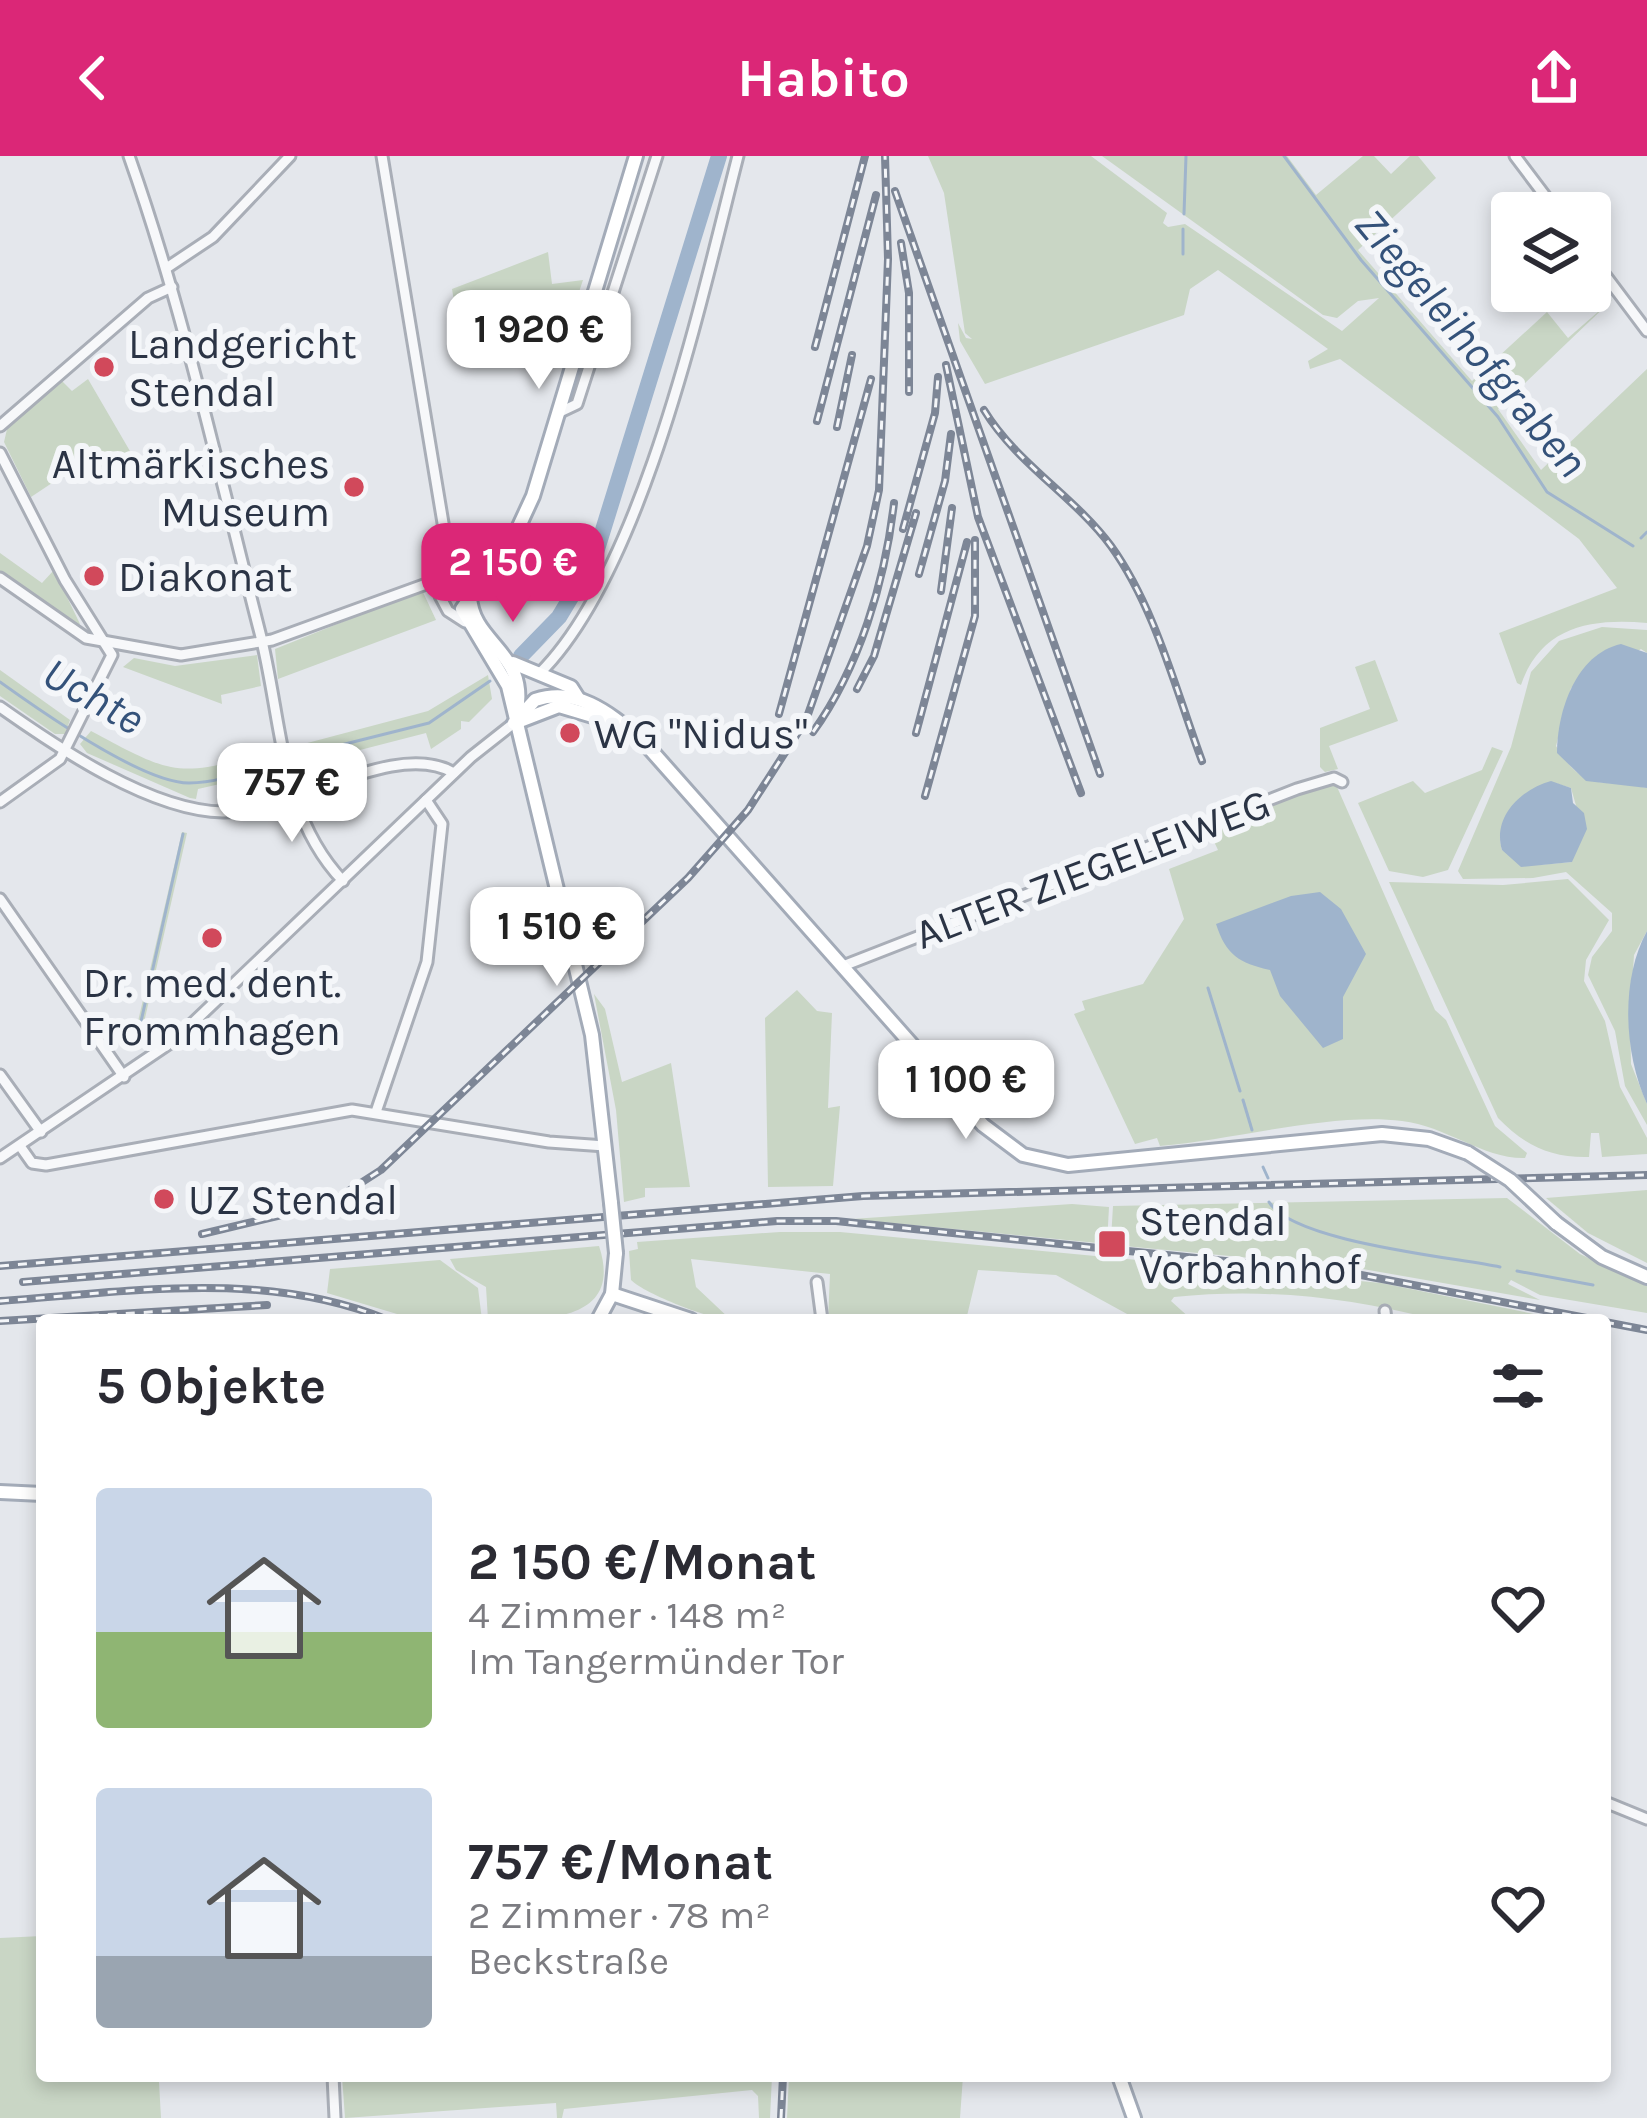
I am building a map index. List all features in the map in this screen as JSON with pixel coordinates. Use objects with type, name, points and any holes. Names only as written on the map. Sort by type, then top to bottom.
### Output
[{"type":"main road","points":[[601,1314],[612,1294],[616,1252],[589,1017],[502,670],[467,616],[472,590],[498,559],[533,496],[635,156]]},
{"type":"main road","points":[[467,616],[510,662],[519,685],[514,723]]},
{"type":"main road","points":[[510,662],[571,687],[573,703]]},
{"type":"main road","points":[[514,723],[538,698],[573,703],[631,731],[1004,1143],[1055,1165],[1199,1156],[1368,1134],[1418,1137],[1468,1154],[1510,1180],[1590,1250],[1647,1277]]},
{"type":"main road","points":[[612,1294],[673,1314]]},
{"type":"main road","points":[[0,1492],[36,1494]]},
{"type":"main road","points":[[1121,2082],[1134,2118]]},
{"type":"street","points":[[129,156],[168,267],[262,643],[286,770],[319,853],[343,881]]},
{"type":"street","points":[[168,267],[212,236],[290,156]]},
{"type":"street","points":[[382,156],[443,524],[440,573],[446,598],[467,616]]},
{"type":"street","points":[[558,413],[577,404],[657,156]]},
{"type":"street","points":[[538,674],[589,609],[614,560],[679,374],[738,156]]},
{"type":"street","points":[[1515,156],[1542,192]]},
{"type":"street","points":[[1611,283],[1647,331]]},
{"type":"street","points":[[0,426],[153,294],[172,287]]},
{"type":"street","points":[[0,452],[65,580],[107,641],[112,659],[68,746],[0,802]]},
{"type":"street","points":[[0,578],[79,634],[181,655],[262,643],[440,573],[498,559]]},
{"type":"street","points":[[0,707],[196,810],[237,812],[420,760],[454,773]]},
{"type":"street","points":[[0,1158],[124,1077],[192,1025],[454,773],[514,723]]},
{"type":"street","name":"ALTER ZIEGELEIWEG","points":[[843,966],[1298,789],[1328,778],[1342,782]]},
{"type":"street","points":[[376,1112],[425,974],[442,824],[439,813],[426,800]]},
{"type":"street","points":[[0,899],[124,1077]]},
{"type":"street","points":[[0,1075],[41,1132]]},
{"type":"street","points":[[20,1146],[32,1163],[46,1165],[352,1109],[549,1142],[605,1146]]},
{"type":"street","points":[[817,1282],[821,1314]]},
{"type":"street","points":[[1611,1804],[1647,1819]]},
{"type":"street","points":[[333,2082],[335,2118]]},
{"type":"green space","points":[[928,156],[1091,156],[1167,213],[1163,223],[1168,227],[1185,224],[1342,331],[1379,298],[1358,301],[1337,318],[1323,315],[1102,156],[1287,156],[1316,195],[1363,156],[1374,156],[1391,174],[1410,156],[1418,156],[1436,178],[1358,250],[1472,381],[1547,312],[1568,338],[1599,312],[1498,409],[1541,470],[1647,369],[1647,623],[1607,622],[1571,630],[1541,650],[1521,685],[1517,683],[1499,633],[1617,588],[1579,539],[1340,359],[1310,369],[1308,361],[1328,349],[1218,270],[1190,289],[1184,315],[985,384],[960,341],[958,323],[966,338],[972,339],[965,333],[944,193]]},
{"type":"green space","points":[[548,252],[552,284],[583,280],[578,295],[457,319],[452,289]]},
{"type":"green space","points":[[88,379],[134,458],[61,477],[31,497],[4,442],[8,425],[61,380],[72,391]]},
{"type":"green space","points":[[0,553],[42,583],[54,570],[80,624],[74,627],[0,575]]},
{"type":"green space","points":[[422,590],[436,620],[278,679],[275,649]]},
{"type":"green space","points":[[1602,627],[1647,630],[1647,653],[1641,649],[1571,688],[1556,746],[1585,778],[1647,788],[1647,931],[1634,955],[1630,1016],[1631,1064],[1647,1104],[1647,1125],[1625,1086],[1615,1031],[1588,975],[1592,957],[1612,931],[1612,913],[1566,872],[1533,878],[1463,879],[1458,871],[1511,747],[1531,672],[1559,641]],"holes":[[[1555,783],[1571,788],[1577,809],[1572,862],[1538,865],[1502,850],[1503,828],[1516,810]]]},
{"type":"green space","points":[[257,655],[261,686],[221,695],[222,704],[123,667],[134,658],[175,666]]},
{"type":"green space","points":[[1375,660],[1398,721],[1329,746],[1338,769],[1325,772],[1320,767],[1320,728],[1370,709],[1355,667]]},
{"type":"green space","points":[[0,670],[70,720],[65,734],[55,734],[0,696]]},
{"type":"green space","points":[[488,675],[492,699],[431,749],[426,733],[294,767],[296,746],[428,711]]},
{"type":"green space","points":[[91,731],[161,765],[196,768],[272,752],[277,771],[198,789],[196,799],[190,798],[87,753],[80,744]]},
{"type":"green space","points":[[1492,747],[1503,751],[1448,870],[1423,877],[1389,871],[1358,803],[1413,781],[1425,793],[1482,770]]},
{"type":"green space","points":[[1334,780],[1435,1010],[1446,1020],[1495,1126],[1527,1153],[1525,1158],[1494,1153],[1418,1124],[1374,1119],[1160,1146],[1157,1138],[1135,1144],[1074,1014],[1085,1010],[1082,1001],[1143,984],[1184,919],[1169,869],[1218,850],[1209,831],[1170,846],[1175,840]]},
{"type":"green space","points":[[182,832],[187,833],[143,1027],[136,1030]]},
{"type":"green space","points":[[1568,879],[1609,920],[1586,960],[1584,981],[1605,1021],[1620,1087],[1647,1138],[1647,1154],[1602,1157],[1599,1133],[1591,1133],[1589,1157],[1563,1155],[1529,1143],[1498,1118],[1389,882],[1503,885]]},
{"type":"green space","points":[[797,990],[817,1011],[832,1013],[828,1108],[840,1106],[833,1186],[768,1187],[765,1018]]},
{"type":"green space","points":[[594,994],[605,1009],[622,1082],[671,1063],[690,1187],[645,1188],[645,1197],[624,1202],[616,1110]]},
{"type":"green space","points":[[1647,1190],[1647,1263],[1588,1233],[1546,1198]]},
{"type":"green space","points":[[1507,1198],[1580,1254],[1647,1286],[1647,1313],[1540,1295],[1511,1280],[1508,1284],[1540,1300],[1357,1268],[1124,1246],[1124,1240],[1111,1239],[1113,1206]]},
{"type":"green space","points":[[1072,1204],[1109,1207],[1107,1244],[852,1219]]},
{"type":"green space","points":[[840,1232],[1381,1283],[1534,1314],[1410,1314],[1337,1300],[1240,1294],[1174,1297],[1171,1301],[1185,1314],[1127,1314],[1056,1275],[978,1270],[967,1314],[828,1314],[830,1274],[691,1259],[696,1287],[725,1314],[704,1314],[631,1280],[629,1251],[638,1249],[637,1242]]},
{"type":"green space","points":[[599,1246],[604,1272],[600,1290],[572,1312],[488,1314],[486,1287],[456,1270],[450,1259]]},
{"type":"green space","points":[[440,1260],[478,1288],[481,1314],[397,1314],[327,1293],[330,1269]]},
{"type":"green space","points":[[36,1936],[36,2082],[159,2082],[161,2118],[0,2118],[0,1938]]},
{"type":"green space","points":[[342,2082],[772,2082],[770,2118],[759,2118],[758,2096],[752,2090],[564,2109],[562,2118],[557,2118],[556,2103],[345,2118]]},
{"type":"green space","points":[[789,2082],[963,2082],[960,2118],[787,2118]]},
{"type":"water","points":[[1621,644],[1647,653],[1647,788],[1586,781],[1557,753],[1572,686],[1592,659]]},
{"type":"water","points":[[1551,781],[1571,788],[1587,829],[1572,862],[1521,867],[1502,850],[1501,826],[1520,798]]},
{"type":"water","points":[[1320,892],[1341,909],[1366,954],[1343,997],[1343,1039],[1323,1048],[1280,996],[1270,970],[1235,956],[1216,924],[1291,896]]},
{"type":"water","points":[[1647,931],[1647,1104],[1634,1063],[1628,1017],[1632,972]]},
{"type":"waterway","name":"Uchte","points":[[521,656],[559,617],[594,559],[719,156]]},
{"type":"waterway","points":[[1184,214],[1186,156]]},
{"type":"waterway","name":"Ziegeleihofgraben","points":[[1284,156],[1361,260],[1498,417],[1547,492],[1633,546]]},
{"type":"waterway","points":[[1183,229],[1183,254]]},
{"type":"waterway","name":"Ziegeleihofgraben","points":[[1641,538],[1647,532]]},
{"type":"waterway","name":"Uchte","points":[[289,758],[429,723],[490,681]]},
{"type":"waterway","name":"Uchte","points":[[0,682],[92,743],[169,780],[212,781],[280,761]]},
{"type":"waterway","points":[[140,1026],[183,834]]},
{"type":"waterway","points":[[1208,988],[1240,1091]]},
{"type":"waterway","points":[[1243,1100],[1252,1130]]},
{"type":"waterway","points":[[1263,1167],[1268,1178]]},
{"type":"waterway","points":[[1269,1202],[1284,1216],[1340,1238],[1500,1267]]},
{"type":"waterway","points":[[1517,1271],[1593,1285]]},
{"type":"railway","points":[[815,347],[865,156]]},
{"type":"railway","points":[[202,1234],[328,1204],[381,1170],[688,878],[748,810],[806,720],[867,546],[879,490],[888,259],[885,156]]},
{"type":"railway","points":[[895,191],[1100,774]]},
{"type":"railway","points":[[817,421],[876,195]]},
{"type":"railway","points":[[901,243],[909,293],[909,392]]},
{"type":"railway","points":[[837,427],[852,355]]},
{"type":"railway","points":[[946,365],[978,517],[1081,793]]},
{"type":"railway","points":[[903,529],[935,413],[938,377]]},
{"type":"railway","points":[[779,714],[871,379]]},
{"type":"railway","points":[[984,410],[1013,447],[1096,528],[1126,570],[1163,650],[1202,761]]},
{"type":"railway","points":[[919,574],[945,481],[951,434]]},
{"type":"railway","points":[[813,732],[844,680],[867,623],[894,503]]},
{"type":"railway","points":[[941,591],[952,508]]},
{"type":"railway","points":[[857,689],[874,656],[916,513]]},
{"type":"railway","points":[[925,796],[975,616],[975,540]]},
{"type":"railway","points":[[916,733],[967,542]]},
{"type":"railway","points":[[0,1266],[863,1196],[1647,1175]]},
{"type":"railway","points":[[23,1282],[777,1221],[836,1221],[1361,1275],[1566,1314]]},
{"type":"railway","points":[[0,1301],[147,1290],[245,1289],[294,1294],[370,1314]]},
{"type":"railway","points":[[117,1314],[267,1305]]},
{"type":"railway","points":[[0,1321],[36,1319]]},
{"type":"railway","points":[[1611,1323],[1647,1330]]},
{"type":"railway","points":[[781,2118],[783,2082]]},
{"type":"place","name":"Landgericht Stendal","points":[[104,367]]},
{"type":"place","name":"Altmärkisches Museum","points":[[354,487]]},
{"type":"place","name":"Diakonat","points":[[94,576]]},
{"type":"place","name":"WG \"Nidus\"","points":[[570,733]]},
{"type":"place","name":"Dr. med. dent. Frommhagen","points":[[212,938]]},
{"type":"place","name":"UZ Stendal","points":[[164,1199]]},
{"type":"place","name":"Stendal Vorbahnhof","points":[[1112,1244]]}]
